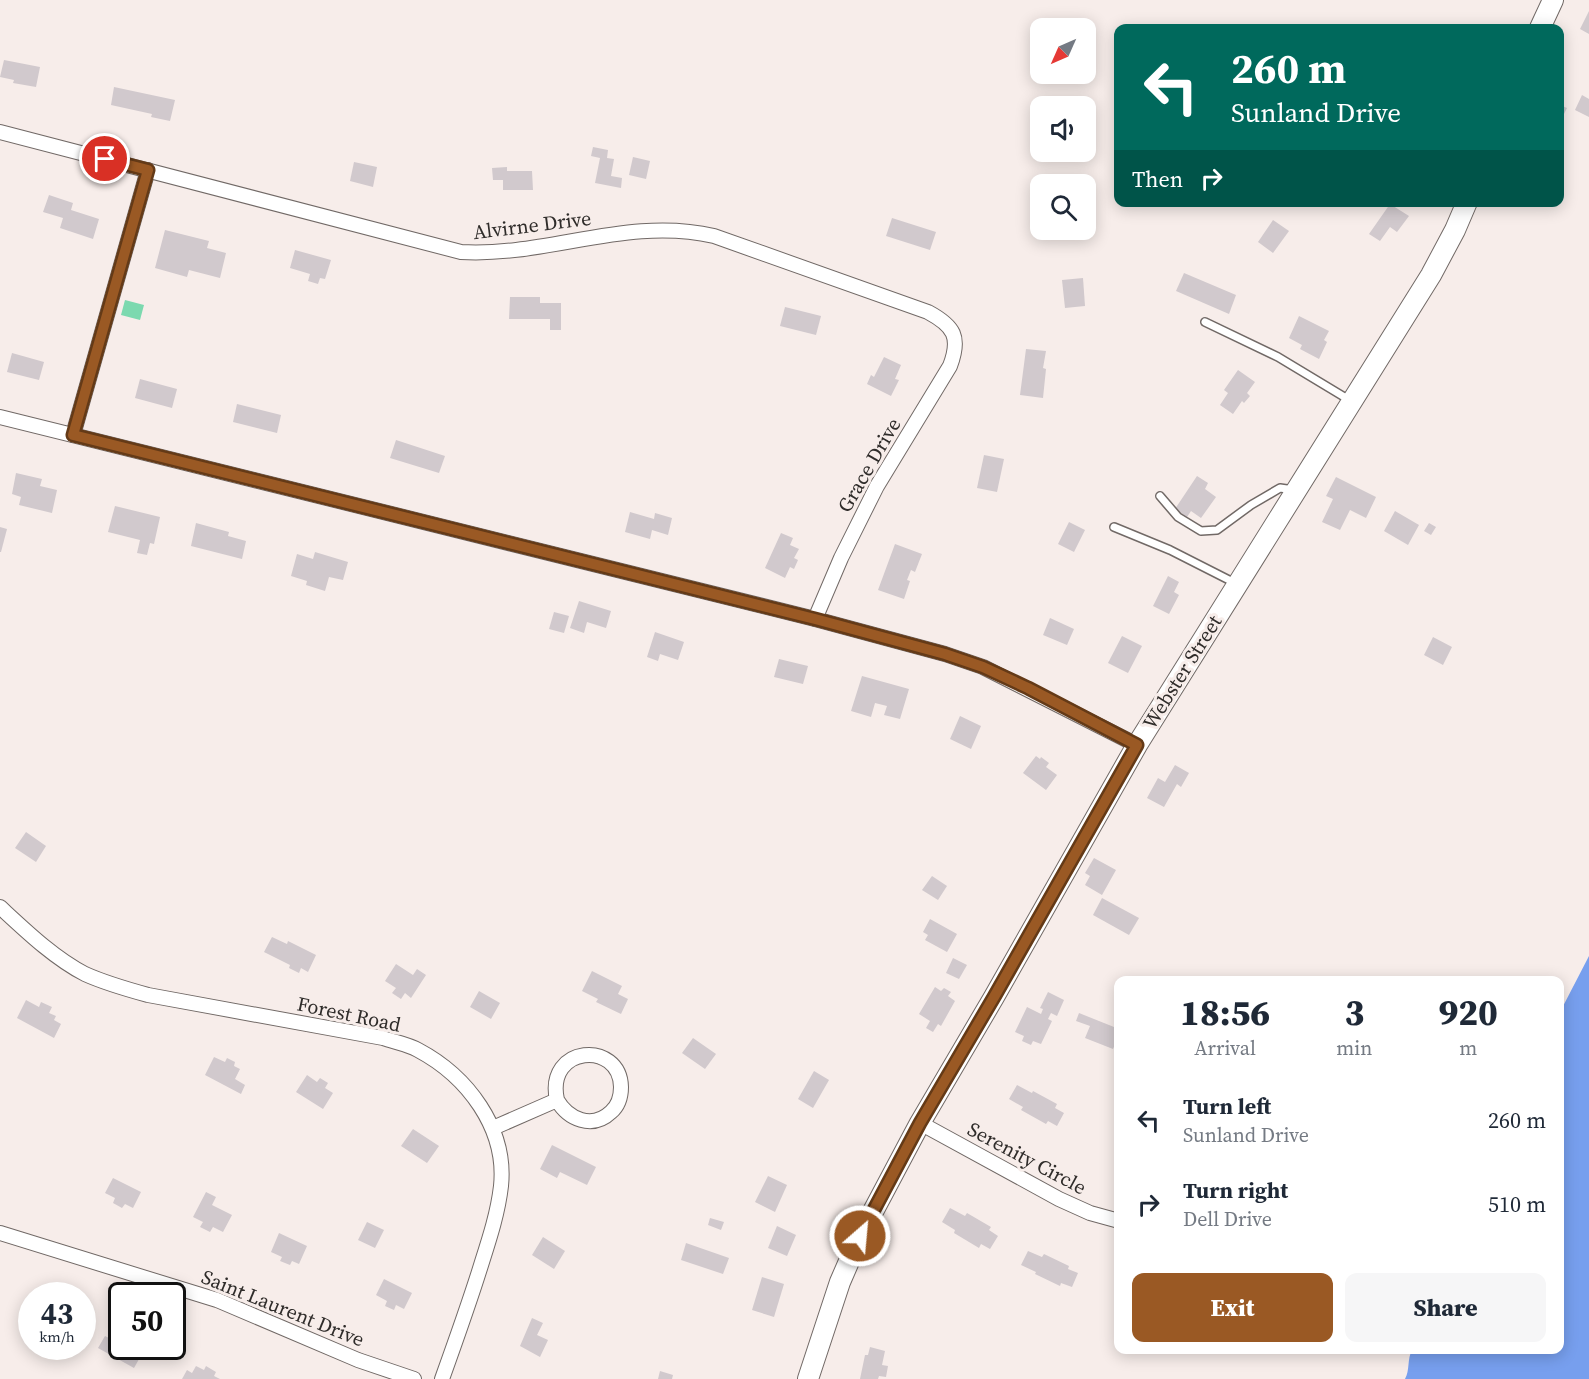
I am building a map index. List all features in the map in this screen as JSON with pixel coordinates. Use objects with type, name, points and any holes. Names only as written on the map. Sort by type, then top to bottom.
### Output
[{"type":"main road","points":[[1542,24],[1553,0]]},
{"type":"main road","name":"Webster Street","points":[[808,1379],[837,1292],[860,1236],[920,1123],[1137,745],[1431,275],[1465,207]]},
{"type":"street","name":"Alvirne Drive","points":[[0,132],[461,252],[495,252],[663,229],[698,232],[928,312],[947,324],[953,332]]},
{"type":"street","points":[[73,435],[148,170]]},
{"type":"street","name":"Grace Drive","points":[[815,619],[841,558],[877,486],[950,366],[955,347],[953,332]]},
{"type":"street","points":[[0,417],[815,619],[945,654],[983,667],[1137,745]]},
{"type":"street","name":"Forest Road","points":[[0,908],[55,954],[83,973],[115,986],[148,995],[383,1038],[416,1049],[446,1068],[471,1093],[493,1128],[500,1151],[501,1184],[496,1218],[471,1300],[442,1379]]},
{"type":"street","points":[[590,1054],[601,1057],[611,1063],[618,1072],[621,1094],[611,1112],[602,1118],[591,1121],[570,1117],[557,1100],[554,1089],[556,1078],[561,1068],[569,1060],[579,1055],[590,1054]]},
{"type":"street","points":[[493,1128],[557,1100]]},
{"type":"street","name":"Serenity Circle","points":[[920,1123],[1059,1199],[1090,1213],[1114,1220]]},
{"type":"street","name":"Saint Laurent Drive","points":[[0,1233],[217,1300],[358,1360],[414,1379]]},
{"type":"lane","points":[[1205,322],[1278,357],[1353,402]]},
{"type":"lane","points":[[1160,496],[1178,517],[1201,531],[1217,530],[1251,505],[1280,488],[1297,491]]},
{"type":"lane","points":[[1114,527],[1170,550],[1238,585]]},
{"type":"green space","points":[[125,300],[144,305],[140,320],[121,315]]},
{"type":"water","points":[[1589,956],[1589,1379],[1405,1379],[1411,1354],[1564,1354],[1564,1004]]},
{"type":"building","points":[[1589,11],[1589,34],[1580,29]]},
{"type":"building","points":[[4,60],[40,67],[36,87],[13,83],[14,80],[0,77]]},
{"type":"building","points":[[114,87],[175,100],[170,121],[151,117],[152,114],[111,105]]},
{"type":"building","points":[[1582,95],[1589,99],[1589,117],[1575,110]]},
{"type":"building","points":[[593,147],[608,150],[607,158],[614,159],[611,176],[622,178],[621,188],[595,183],[600,158],[591,156]]},
{"type":"building","points":[[633,157],[650,161],[646,179],[629,175]]},
{"type":"building","points":[[354,162],[377,167],[373,187],[350,181]]},
{"type":"building","points":[[507,167],[507,171],[532,171],[533,190],[503,190],[503,180],[493,180],[492,168]]},
{"type":"building","points":[[49,195],[73,203],[71,210],[99,219],[93,239],[60,228],[63,218],[43,212]]},
{"type":"building","points":[[1388,207],[1395,207],[1409,216],[1397,232],[1390,227],[1380,241],[1369,234]]},
{"type":"building","points":[[892,218],[936,232],[930,250],[886,236]]},
{"type":"building","points":[[1273,220],[1289,231],[1273,253],[1258,242]]},
{"type":"building","points":[[165,230],[209,241],[207,248],[226,253],[220,278],[189,270],[187,277],[155,268]]},
{"type":"building","points":[[295,250],[331,260],[325,279],[320,278],[318,284],[308,281],[310,274],[290,268]]},
{"type":"building","points":[[1184,273],[1236,295],[1229,314],[1176,291]]},
{"type":"building","points":[[1083,278],[1085,306],[1065,308],[1062,280]]},
{"type":"building","points":[[510,297],[540,297],[540,303],[561,303],[561,330],[550,330],[550,319],[509,319]]},
{"type":"building","points":[[785,307],[821,316],[816,335],[780,326]]},
{"type":"building","points":[[1299,316],[1329,331],[1324,340],[1327,342],[1319,359],[1300,349],[1302,345],[1289,338]]},
{"type":"building","points":[[1026,349],[1046,351],[1043,368],[1046,369],[1043,398],[1020,395]]},
{"type":"building","points":[[12,353],[44,362],[39,380],[7,372]]},
{"type":"building","points":[[884,357],[901,365],[895,379],[899,380],[891,396],[867,384],[871,375],[874,377]]},
{"type":"building","points":[[1238,370],[1255,382],[1247,393],[1250,396],[1244,403],[1242,401],[1233,414],[1220,405],[1228,393],[1224,390]]},
{"type":"building","points":[[140,379],[177,389],[172,408],[135,398]]},
{"type":"building","points":[[237,404],[281,415],[277,433],[233,422]]},
{"type":"building","points":[[396,440],[445,456],[439,473],[390,458]]},
{"type":"building","points":[[984,455],[1004,459],[997,492],[977,488]]},
{"type":"building","points":[[16,473],[42,479],[40,486],[57,490],[52,513],[19,505],[21,497],[12,494]]},
{"type":"building","points":[[1197,476],[1208,483],[1205,489],[1216,497],[1201,518],[1191,511],[1187,517],[1175,509]]},
{"type":"building","points":[[1336,477],[1376,497],[1366,518],[1350,510],[1340,530],[1322,522],[1333,499],[1326,496]]},
{"type":"building","points":[[115,506],[160,517],[154,544],[150,543],[147,555],[137,553],[140,540],[108,532]]},
{"type":"building","points":[[1395,511],[1419,525],[1408,545],[1384,531]]},
{"type":"building","points":[[630,512],[654,519],[655,513],[672,518],[668,535],[652,530],[650,539],[625,532]]},
{"type":"building","points":[[1069,522],[1085,530],[1074,552],[1058,544]]},
{"type":"building","points":[[196,523],[229,532],[228,536],[246,541],[242,559],[191,546]]},
{"type":"building","points":[[1429,523],[1436,527],[1431,535],[1424,531]]},
{"type":"building","points":[[0,527],[7,529],[1,552],[0,552]]},
{"type":"building","points":[[781,533],[793,538],[790,545],[799,549],[794,558],[798,560],[794,569],[790,567],[785,578],[765,568]]},
{"type":"building","points":[[895,544],[922,554],[915,572],[911,570],[907,580],[910,581],[904,599],[878,590]]},
{"type":"building","points":[[315,552],[348,562],[343,580],[329,577],[325,591],[306,585],[307,581],[291,576],[297,554],[313,559]]},
{"type":"building","points":[[1168,576],[1179,582],[1174,592],[1179,595],[1169,614],[1153,606]]},
{"type":"building","points":[[579,601],[611,611],[606,628],[587,622],[584,633],[570,628]]},
{"type":"building","points":[[554,612],[569,616],[564,633],[549,629]]},
{"type":"building","points":[[1050,618],[1074,629],[1067,645],[1043,635]]},
{"type":"building","points":[[655,632],[684,642],[678,660],[660,654],[658,661],[647,657]]},
{"type":"building","points":[[1122,636],[1142,646],[1128,673],[1108,663]]},
{"type":"building","points":[[1433,637],[1452,647],[1443,665],[1424,655]]},
{"type":"building","points":[[779,659],[808,666],[803,684],[774,677]]},
{"type":"building","points":[[862,676],[909,689],[900,719],[884,715],[887,706],[875,703],[871,717],[851,711]]},
{"type":"building","points":[[960,716],[981,726],[971,749],[950,739]]},
{"type":"building","points":[[1036,756],[1049,763],[1046,767],[1057,775],[1046,790],[1023,773]]},
{"type":"building","points":[[1175,765],[1189,773],[1181,787],[1177,784],[1164,807],[1147,798],[1158,778],[1165,782]]},
{"type":"building","points":[[26,832],[46,846],[36,862],[15,848]]},
{"type":"building","points":[[1094,858],[1116,870],[1102,895],[1085,885],[1090,876],[1085,873]]},
{"type":"building","points":[[932,876],[947,886],[938,900],[922,890]]},
{"type":"building","points":[[1102,898],[1139,918],[1129,935],[1093,915]]},
{"type":"building","points":[[930,919],[957,934],[947,952],[925,940],[928,935],[923,932]]},
{"type":"building","points":[[272,937],[287,944],[288,941],[316,955],[308,972],[301,968],[299,973],[289,968],[290,965],[264,952]]},
{"type":"building","points":[[953,958],[967,965],[959,979],[946,973]]},
{"type":"building","points":[[396,964],[413,975],[417,969],[426,975],[411,998],[405,993],[401,999],[392,993],[396,988],[385,981]]},
{"type":"building","points":[[592,971],[622,986],[618,994],[628,999],[621,1014],[596,1002],[598,999],[582,991]]},
{"type":"building","points":[[935,987],[941,991],[944,988],[951,992],[948,996],[955,1001],[941,1026],[938,1024],[933,1032],[926,1028],[930,1021],[919,1014]]},
{"type":"building","points":[[479,991],[500,1003],[491,1019],[470,1007]]},
{"type":"building","points":[[1048,992],[1064,1000],[1057,1016],[1051,1013],[1048,1019],[1052,1021],[1041,1044],[1033,1041],[1031,1045],[1022,1041],[1024,1036],[1015,1032],[1027,1007],[1041,1014],[1043,1009],[1040,1008]]},
{"type":"building","points":[[26,1000],[39,1007],[41,1002],[52,1007],[49,1013],[56,1016],[54,1020],[61,1024],[54,1038],[17,1018]]},
{"type":"building","points":[[1079,1013],[1114,1027],[1113,1049],[1085,1038],[1090,1026],[1076,1021]]},
{"type":"building","points":[[693,1038],[716,1054],[705,1069],[682,1053]]},
{"type":"building","points":[[214,1057],[225,1062],[227,1058],[235,1062],[234,1066],[240,1069],[235,1079],[245,1085],[241,1094],[205,1075]]},
{"type":"building","points":[[814,1071],[829,1080],[813,1108],[798,1099]]},
{"type":"building","points":[[307,1075],[317,1082],[320,1078],[328,1083],[325,1088],[333,1093],[323,1109],[296,1092]]},
{"type":"building","points":[[1017,1085],[1057,1104],[1055,1108],[1064,1113],[1057,1126],[1048,1121],[1046,1124],[1021,1110],[1023,1107],[1009,1099]]},
{"type":"building","points":[[413,1129],[439,1146],[427,1163],[401,1146]]},
{"type":"building","points":[[552,1145],[596,1167],[587,1185],[560,1172],[557,1178],[540,1169]]},
{"type":"building","points":[[768,1176],[787,1185],[775,1212],[755,1202]]},
{"type":"building","points":[[113,1178],[141,1192],[133,1208],[125,1204],[122,1208],[113,1203],[115,1198],[105,1193]]},
{"type":"building","points":[[206,1192],[216,1197],[212,1205],[232,1215],[223,1232],[213,1227],[210,1232],[200,1227],[203,1222],[193,1217]]},
{"type":"building","points":[[950,1208],[965,1216],[967,1213],[991,1227],[989,1230],[998,1236],[990,1249],[981,1244],[979,1248],[954,1233],[955,1230],[942,1222]]},
{"type":"building","points":[[710,1218],[724,1222],[721,1230],[708,1225]]},
{"type":"building","points":[[367,1222],[384,1230],[375,1248],[358,1240]]},
{"type":"building","points":[[777,1226],[796,1235],[787,1256],[768,1248]]},
{"type":"building","points":[[279,1233],[307,1246],[299,1264],[292,1261],[290,1265],[280,1261],[282,1257],[271,1252]]},
{"type":"building","points":[[543,1237],[565,1251],[554,1269],[532,1255]]},
{"type":"building","points":[[686,1243],[729,1258],[723,1274],[681,1260]]},
{"type":"building","points":[[1028,1251],[1042,1257],[1044,1254],[1078,1273],[1072,1287],[1061,1283],[1060,1286],[1021,1265]]},
{"type":"building","points":[[762,1277],[784,1284],[774,1317],[752,1310]]},
{"type":"building","points":[[384,1279],[412,1293],[404,1309],[396,1305],[394,1310],[385,1306],[387,1301],[376,1295]]},
{"type":"building","points":[[532,1318],[543,1323],[537,1335],[548,1340],[540,1357],[520,1346]]},
{"type":"building","points":[[105,1336],[108,1338],[108,1354],[98,1348]]},
{"type":"building","points":[[870,1347],[885,1351],[882,1365],[888,1366],[886,1377],[860,1379],[865,1355],[868,1355]]},
{"type":"building","points":[[120,1360],[138,1360],[134,1368]]},
{"type":"building","points":[[196,1366],[204,1370],[206,1366],[216,1372],[214,1376],[220,1379],[182,1379],[187,1370],[192,1373]]},
{"type":"building","points":[[660,1371],[673,1375],[672,1379],[658,1379]]},
{"type":"route","points":[[105,159],[148,170],[73,435],[815,619],[945,654],[983,667],[1028,688],[1137,745],[920,1123],[860,1236]]}]
